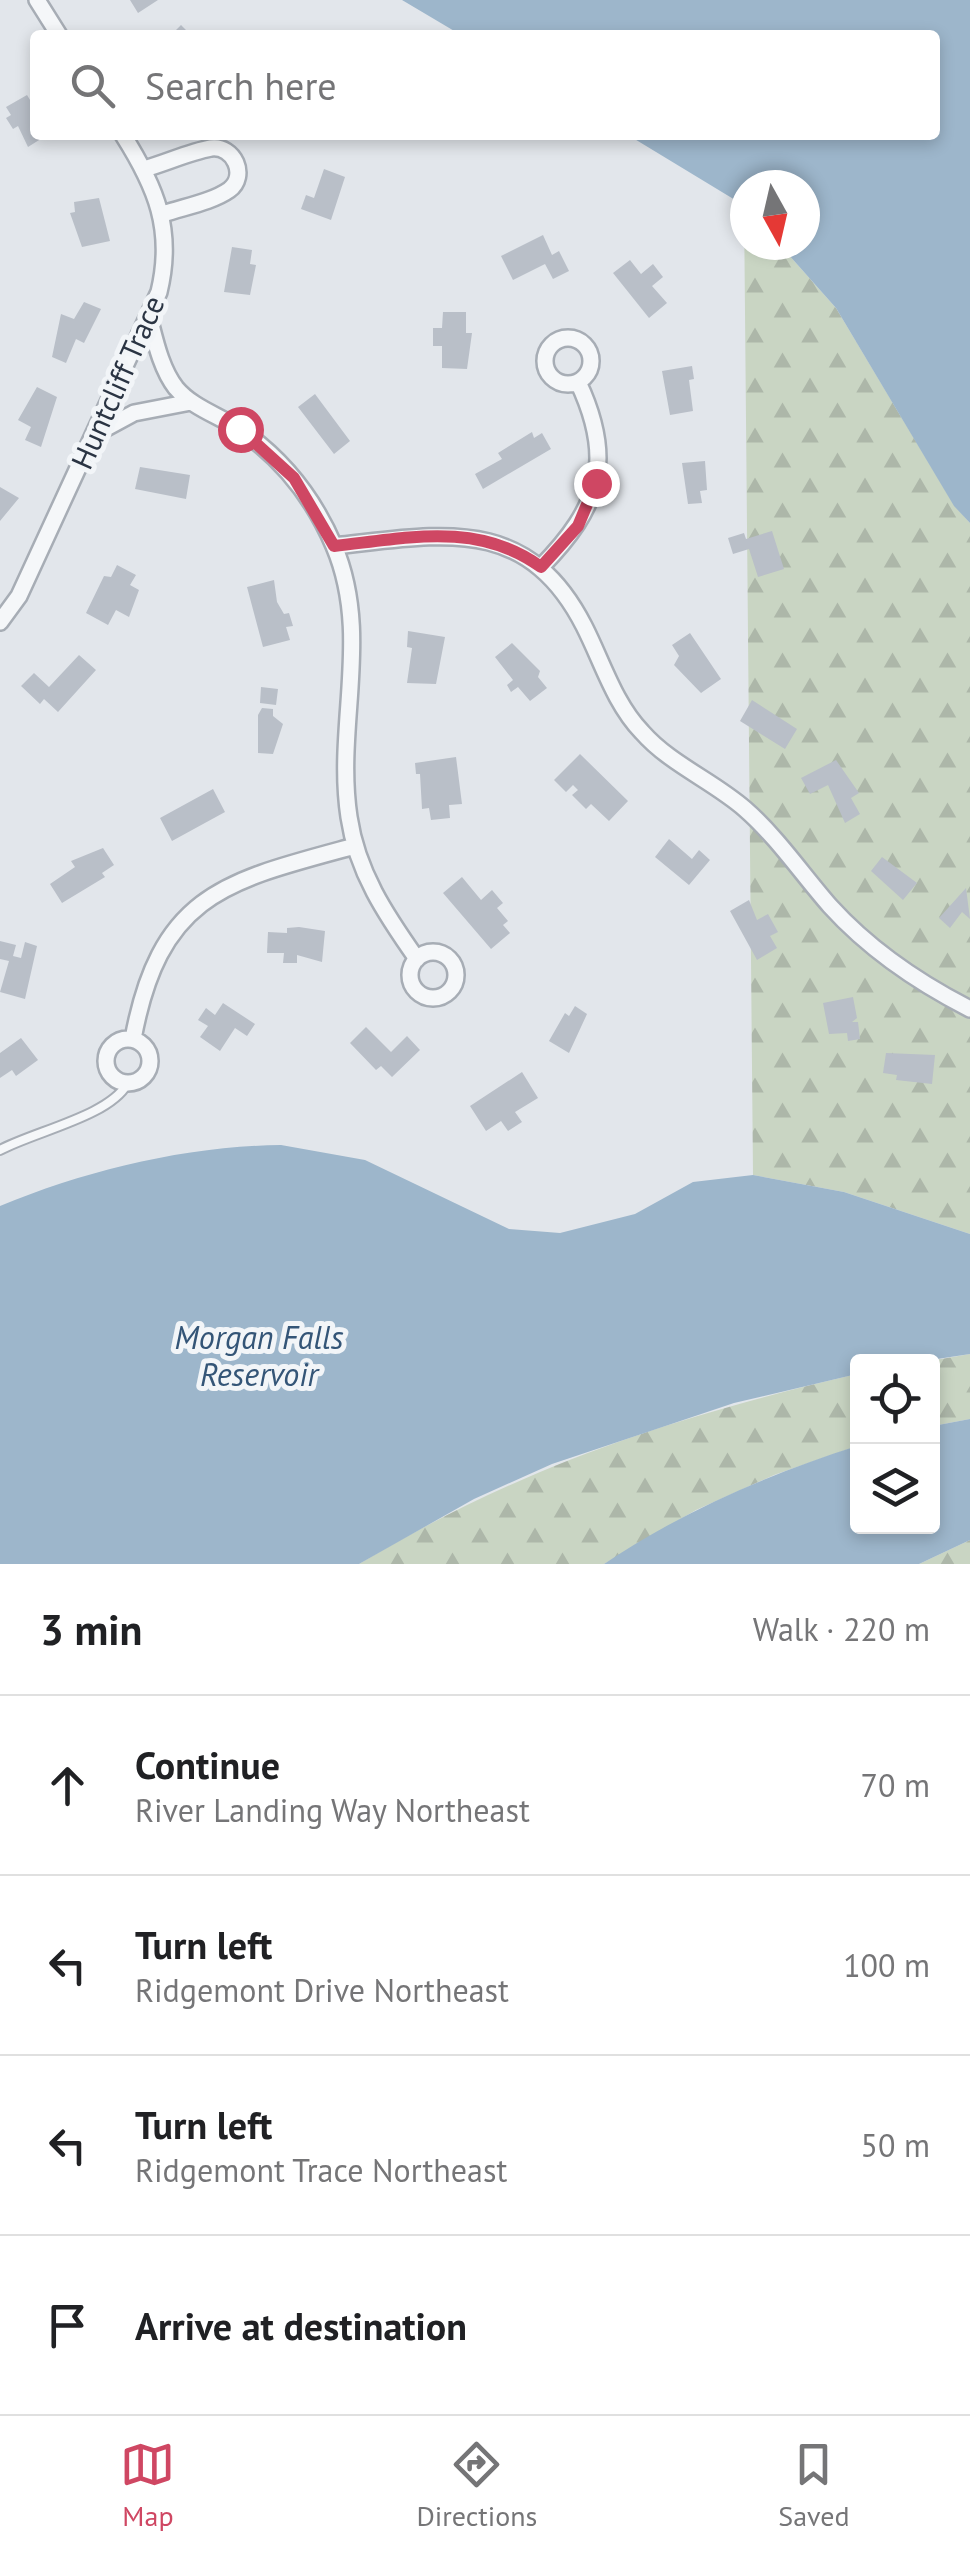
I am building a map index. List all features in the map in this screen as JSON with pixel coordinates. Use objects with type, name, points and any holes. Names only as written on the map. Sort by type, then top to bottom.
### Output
[{"type":"street","points":[[37,0],[57,30]]},
{"type":"street","name":"Huntcliff Trace","points":[[0,622],[18,596],[149,317],[166,266],[163,214],[144,169],[126,140]]},
{"type":"street","points":[[144,169],[213,148],[229,152],[237,162],[238,176],[230,189],[163,214]]},
{"type":"street","points":[[149,317],[169,375],[191,402],[240,429],[280,462],[310,500],[334,546],[355,634],[346,785],[355,846],[371,890],[417,959]]},
{"type":"street","points":[[541,567],[578,526],[596,483],[598,434],[578,382]]},
{"type":"street","points":[[93,436],[134,412],[191,402]]},
{"type":"street","points":[[334,546],[467,535],[506,546],[541,567],[570,600],[621,704],[641,732],[747,811],[832,908],[886,957],[970,1009]]},
{"type":"street","points":[[132,1039],[143,985],[157,954],[202,902],[253,874],[355,846]]},
{"type":"street","points":[[132,1039],[146,1047],[151,1060],[145,1076],[128,1084],[110,1075],[106,1058],[115,1043],[132,1039]]},
{"type":"lane","points":[[0,1150],[48,1127],[98,1111],[118,1100],[128,1084]]},
{"type":"green space","points":[[745,260],[793,260],[836,308],[954,505],[970,523],[970,1234],[844,1192],[753,1175]]},
{"type":"green space","points":[[970,1354],[970,1419],[940,1425],[940,1359]]},
{"type":"green space","points":[[850,1376],[850,1448],[774,1475],[696,1510],[604,1564],[359,1564],[420,1529],[540,1472],[662,1427]]},
{"type":"green space","points":[[970,1540],[970,1564],[919,1564]]},
{"type":"water","points":[[402,0],[970,0],[970,523],[954,506],[836,308],[793,260],[820,260],[820,170],[730,170],[730,197],[636,140],[940,140],[940,30],[453,30]]},
{"type":"water","name":"Morgan Falls Reservoir","points":[[281,1145],[365,1160],[509,1229],[560,1233],[635,1214],[693,1182],[753,1175],[844,1192],[970,1234],[970,1354],[940,1359],[940,1354],[850,1354],[850,1376],[734,1403],[552,1464],[474,1499],[359,1564],[0,1564],[0,1206],[67,1181],[138,1162],[246,1146]]},
{"type":"water","points":[[970,1419],[970,1540],[919,1564],[604,1564],[726,1496],[850,1448],[850,1534],[940,1534],[940,1425]]},
{"type":"building","points":[[130,0],[158,0],[138,13]]},
{"type":"building","points":[[27,95],[30,140],[39,140],[28,147],[18,126],[13,129],[6,118],[11,115],[6,107]]},
{"type":"building","points":[[324,169],[345,177],[331,220],[301,209],[306,195],[314,198]]},
{"type":"building","points":[[99,198],[110,241],[82,247],[70,213],[75,212],[74,202]]},
{"type":"building","points":[[543,235],[552,255],[559,251],[569,271],[553,279],[545,264],[513,280],[501,256]]},
{"type":"building","points":[[232,247],[252,250],[250,264],[256,265],[250,295],[224,292]]},
{"type":"building","points":[[630,260],[641,274],[653,264],[663,277],[652,286],[667,303],[649,318],[613,273]]},
{"type":"building","points":[[84,302],[101,309],[84,343],[76,339],[66,363],[52,357],[61,314],[74,319]]},
{"type":"building","points":[[443,312],[466,312],[466,333],[472,333],[467,369],[442,368],[442,346],[433,346],[433,328],[442,328]]},
{"type":"building","points":[[692,366],[694,379],[689,380],[693,411],[670,415],[662,371]]},
{"type":"building","points":[[37,387],[57,397],[41,447],[25,440],[31,427],[18,420]]},
{"type":"building","points":[[315,394],[350,441],[334,454],[298,407]]},
{"type":"building","points":[[532,432],[534,438],[542,433],[551,449],[483,489],[475,474],[502,459],[498,453]]},
{"type":"building","points":[[705,461],[707,490],[700,491],[702,503],[688,504],[682,463]]},
{"type":"building","points":[[140,467],[190,475],[186,499],[135,489]]},
{"type":"building","points":[[0,487],[19,498],[0,521]]},
{"type":"building","points":[[772,531],[784,569],[758,577],[749,549],[733,554],[728,538],[744,533],[746,539]]},
{"type":"building","points":[[117,565],[136,575],[130,585],[139,590],[129,617],[116,610],[108,625],[86,613],[104,576],[111,577]]},
{"type":"building","points":[[274,580],[277,602],[284,614],[289,613],[293,626],[286,627],[290,640],[263,647],[247,587]]},
{"type":"building","points":[[408,631],[445,637],[436,684],[407,683],[412,648],[407,647]]},
{"type":"building","points":[[690,633],[721,679],[701,693],[674,665],[679,656],[672,645]]},
{"type":"building","points":[[512,643],[540,671],[538,677],[547,688],[530,701],[518,687],[511,692],[507,685],[513,680],[495,657]]},
{"type":"building","points":[[79,655],[96,670],[58,712],[44,699],[40,704],[21,686],[34,673],[49,687]]},
{"type":"building","points":[[261,687],[278,689],[276,705],[260,703]]},
{"type":"building","points":[[752,700],[797,729],[785,749],[740,721]]},
{"type":"building","points":[[262,708],[273,709],[273,716],[283,724],[273,754],[258,753],[258,715]]},
{"type":"building","points":[[580,754],[628,801],[609,821],[591,804],[586,809],[572,795],[578,790],[573,785],[566,792],[554,780]]},
{"type":"building","points":[[456,757],[462,804],[449,805],[450,818],[431,820],[429,808],[422,809],[420,774],[416,774],[415,763]]},
{"type":"building","points":[[836,760],[859,793],[851,798],[860,814],[845,823],[828,785],[810,794],[801,778]]},
{"type":"building","points":[[213,789],[225,812],[172,841],[160,818]]},
{"type":"building","points":[[669,839],[692,859],[699,850],[710,860],[689,885],[655,857]]},
{"type":"building","points":[[103,848],[114,865],[102,873],[105,877],[62,903],[50,884],[75,867],[71,861]]},
{"type":"building","points":[[882,857],[917,883],[903,900],[871,871]]},
{"type":"building","points":[[462,877],[481,900],[492,890],[503,903],[497,908],[508,921],[503,925],[510,933],[491,949],[443,893]]},
{"type":"building","points":[[966,888],[970,919],[962,912],[950,928],[939,918]]},
{"type":"building","points":[[749,900],[757,920],[768,914],[778,932],[770,936],[777,948],[757,960],[730,911]]},
{"type":"building","points":[[287,928],[325,931],[322,962],[297,955],[297,963],[283,963],[284,953],[267,953],[268,932],[287,933]]},
{"type":"building","points":[[0,941],[16,945],[13,956],[21,958],[25,942],[37,946],[25,999],[0,992],[9,961],[0,959]]},
{"type":"building","points":[[853,997],[857,1018],[852,1022],[858,1022],[860,1039],[848,1041],[847,1033],[829,1034],[823,1003]]},
{"type":"building","points":[[223,1003],[255,1024],[247,1036],[235,1028],[220,1051],[200,1037],[208,1026],[198,1020],[206,1008],[215,1015]]},
{"type":"building","points":[[575,1006],[587,1014],[569,1053],[549,1041],[565,1013],[569,1016]]},
{"type":"building","points":[[366,1027],[391,1052],[407,1036],[420,1050],[392,1077],[381,1066],[376,1070],[350,1043]]},
{"type":"building","points":[[21,1038],[38,1060],[16,1076],[12,1070],[0,1078],[0,1053]]},
{"type":"building","points":[[886,1053],[935,1055],[932,1084],[896,1080],[897,1075],[883,1073]]},
{"type":"building","points":[[522,1072],[538,1098],[515,1112],[522,1122],[508,1131],[501,1121],[486,1131],[470,1106]]},
{"type":"route","points":[[240,429],[294,478],[334,546],[467,535],[506,546],[541,567],[578,526],[596,483]]}]
